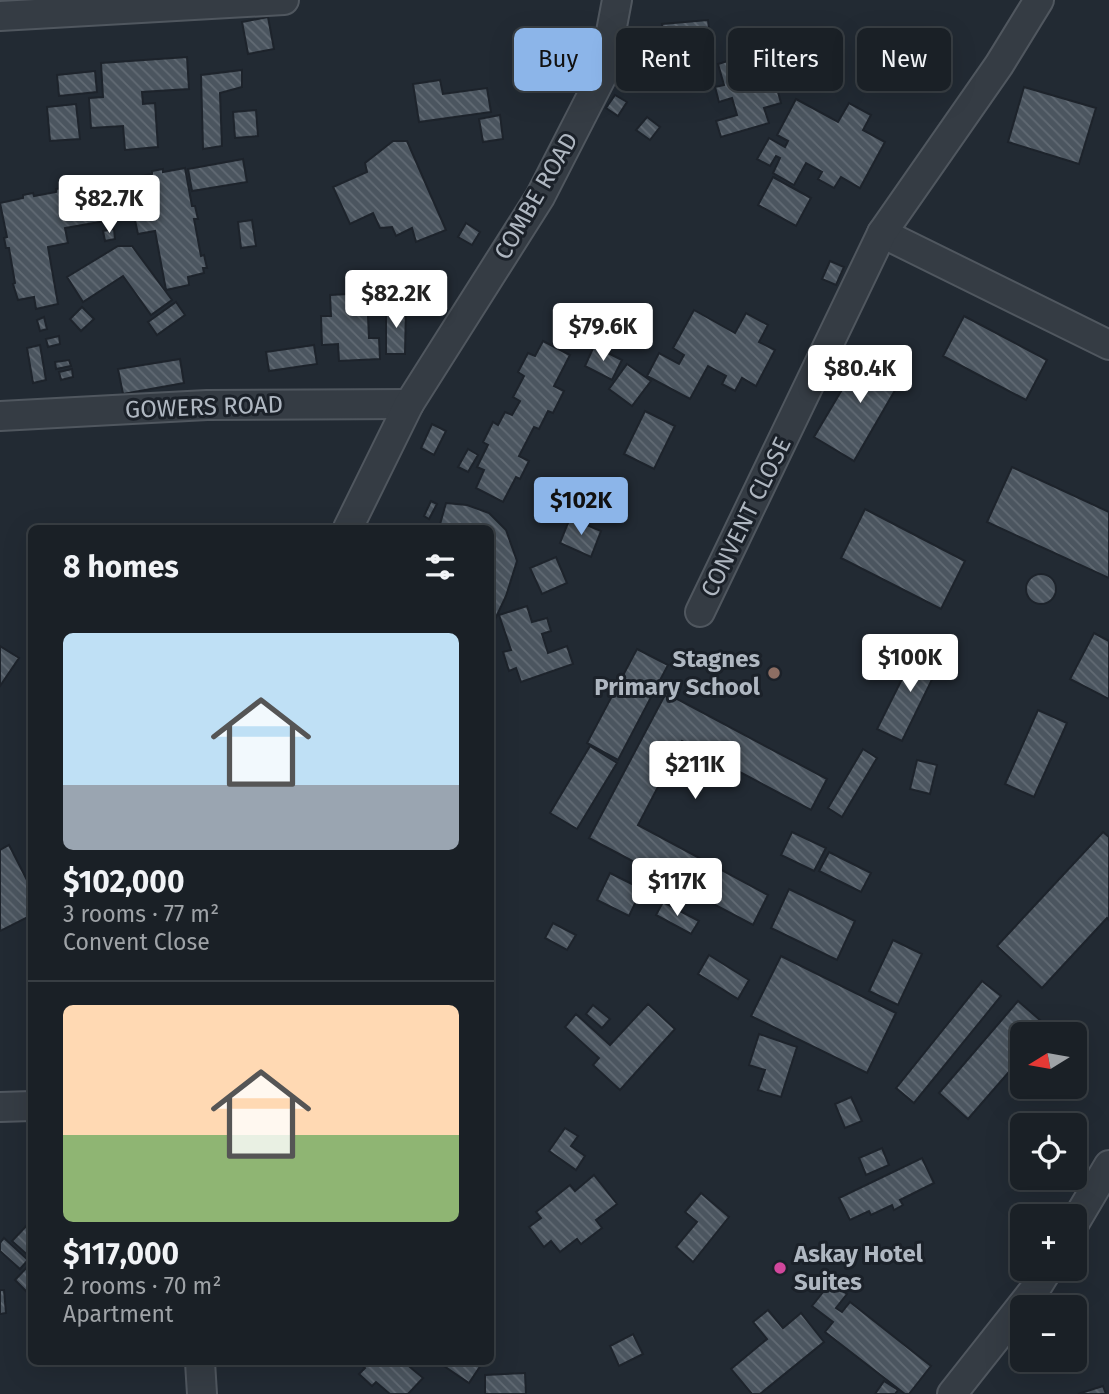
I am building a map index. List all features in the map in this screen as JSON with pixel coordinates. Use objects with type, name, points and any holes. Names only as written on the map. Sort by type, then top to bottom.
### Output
[{"type":"street","points":[[0,16],[284,0]]},
{"type":"street","name":"COMBE ROAD","points":[[349,525],[409,404],[540,197],[603,74],[617,0]]},
{"type":"street","name":"CONVENT CLOSE","points":[[700,612],[883,233],[999,65],[1039,0]]},
{"type":"street","points":[[883,233],[1109,345]]},
{"type":"street","name":"GOWERS ROAD","points":[[0,416],[208,405],[409,404]]},
{"type":"street","points":[[0,1107],[28,1106]]},
{"type":"street","points":[[1086,1204],[1109,1165]]},
{"type":"street","points":[[952,1394],[1040,1281]]},
{"type":"street","points":[[200,1365],[202,1394]]},
{"type":"building","points":[[268,17],[274,49],[248,54],[242,22]]},
{"type":"building","points":[[708,20],[709,28],[662,28],[662,24]]},
{"type":"building","points":[[187,57],[189,89],[142,92],[143,104],[155,103],[158,147],[125,150],[123,126],[91,128],[89,98],[103,97],[101,63]]},
{"type":"building","points":[[728,61],[728,91],[778,91],[781,103],[764,108],[769,123],[721,137],[716,121],[737,115],[732,98],[719,102],[715,87],[724,85],[718,64]]},
{"type":"building","points":[[242,70],[242,87],[220,93],[222,146],[203,149],[201,75]]},
{"type":"building","points":[[95,71],[97,92],[59,96],[57,75]]},
{"type":"building","points":[[440,80],[443,94],[487,88],[491,112],[419,122],[413,84]]},
{"type":"building","points":[[1024,87],[1096,108],[1079,164],[1008,142]]},
{"type":"building","points":[[615,95],[627,102],[618,116],[606,108]]},
{"type":"building","points":[[796,99],[838,122],[849,103],[871,115],[863,130],[885,142],[860,188],[841,177],[834,188],[818,179],[822,172],[806,163],[794,185],[773,173],[780,158],[776,156],[770,166],[757,159],[769,138],[785,147],[788,141],[777,135]]},
{"type":"building","points":[[76,104],[80,139],[50,141],[47,107]]},
{"type":"building","points":[[256,110],[258,136],[235,138],[233,112]]},
{"type":"building","points":[[500,115],[503,139],[483,142],[479,119]]},
{"type":"building","points":[[647,117],[660,127],[650,140],[636,130]]},
{"type":"building","points":[[393,141],[407,141],[446,230],[416,242],[412,228],[396,236],[392,227],[380,228],[373,213],[350,224],[333,187],[367,172],[365,163]]},
{"type":"building","points":[[243,159],[247,182],[192,191],[188,169]]},
{"type":"building","points":[[185,168],[192,206],[195,206],[198,219],[194,219],[201,256],[204,255],[207,268],[203,268],[204,273],[188,277],[189,285],[166,290],[155,231],[138,234],[134,216],[65,228],[68,243],[48,247],[58,304],[36,309],[34,297],[18,300],[13,284],[9,248],[6,248],[4,238],[7,237],[0,203],[33,193],[34,196],[56,192],[56,189],[67,187],[67,190],[97,182],[97,185],[130,176],[152,174],[152,171]]},
{"type":"building","points":[[773,177],[811,198],[796,226],[758,205]]},
{"type":"building","points":[[252,220],[256,246],[241,248],[238,222]]},
{"type":"building","points":[[466,223],[480,232],[472,245],[458,237]]},
{"type":"building","points":[[114,229],[115,239],[105,241],[103,231]]},
{"type":"building","points":[[118,246],[132,246],[172,300],[151,315],[123,276],[83,302],[67,277]]},
{"type":"building","points":[[830,261],[844,267],[836,285],[822,279]]},
{"type":"building","points":[[409,284],[431,294],[421,313],[403,301]]},
{"type":"building","points":[[367,293],[369,338],[379,338],[380,359],[339,361],[338,344],[322,345],[321,316],[331,316],[330,295]]},
{"type":"building","points":[[176,302],[185,315],[157,335],[148,322]]},
{"type":"building","points":[[386,306],[406,306],[405,354],[386,354]]},
{"type":"building","points":[[82,307],[94,319],[81,331],[70,319]]},
{"type":"building","points":[[694,310],[735,333],[746,313],[768,325],[759,342],[775,350],[756,386],[742,378],[735,391],[722,384],[726,376],[708,366],[690,399],[647,376],[659,353],[679,364],[684,355],[673,348]]},
{"type":"building","points":[[964,316],[1047,360],[1026,400],[943,356]]},
{"type":"building","points":[[44,317],[47,329],[40,331],[37,320]]},
{"type":"building","points":[[59,336],[60,344],[48,347],[46,339]]},
{"type":"building","points":[[543,341],[570,355],[554,386],[564,391],[553,413],[548,411],[539,429],[534,427],[519,456],[529,461],[520,479],[516,477],[503,502],[476,488],[484,470],[477,467],[488,445],[483,442],[493,422],[498,425],[505,412],[512,415],[520,401],[513,397],[524,376],[518,372],[528,353],[535,356]]},
{"type":"building","points":[[40,345],[46,380],[33,383],[27,348]]},
{"type":"building","points":[[314,345],[317,364],[269,371],[266,352]]},
{"type":"building","points":[[594,346],[622,360],[612,380],[585,366]]},
{"type":"building","points":[[866,349],[905,373],[854,461],[814,437]]},
{"type":"building","points":[[180,359],[184,383],[123,394],[118,369]]},
{"type":"building","points":[[69,360],[71,366],[56,369],[55,362]]},
{"type":"building","points":[[627,364],[651,381],[632,406],[609,389]]},
{"type":"building","points":[[72,369],[73,377],[61,380],[59,372]]},
{"type":"building","points":[[645,411],[675,426],[654,469],[624,454]]},
{"type":"building","points":[[432,424],[446,431],[434,455],[421,448]]},
{"type":"building","points":[[468,449],[478,455],[468,472],[458,467]]},
{"type":"building","points":[[1012,467],[1109,512],[1109,578],[987,522]]},
{"type":"building","points":[[431,501],[437,504],[429,519],[424,516]]},
{"type":"building","points":[[446,503],[467,505],[489,513],[506,530],[517,561],[506,596],[494,622],[494,525],[440,525]]},
{"type":"building","points":[[865,509],[965,561],[941,609],[841,558]]},
{"type":"building","points":[[570,518],[601,531],[591,557],[560,543]]},
{"type":"building","points":[[556,557],[567,583],[542,594],[530,568]]},
{"type":"building","points":[[1041,574],[1052,578],[1056,589],[1052,600],[1041,604],[1030,600],[1026,589],[1030,578]]},
{"type":"building","points":[[527,606],[532,622],[547,618],[551,631],[542,634],[548,653],[567,646],[573,664],[521,682],[516,668],[509,671],[503,652],[511,650],[499,615]]},
{"type":"building","points":[[1094,633],[1109,641],[1109,699],[1070,679]]},
{"type":"building","points":[[0,646],[19,658],[0,686]]},
{"type":"building","points":[[918,647],[942,659],[902,741],[877,729]]},
{"type":"building","points":[[637,649],[668,665],[618,760],[587,743]]},
{"type":"building","points":[[666,693],[827,779],[811,810],[682,741],[638,825],[768,895],[753,925],[589,838]]},
{"type":"building","points":[[1038,710],[1067,723],[1034,797],[1005,784]]},
{"type":"building","points":[[590,746],[617,763],[577,829],[550,813]]},
{"type":"building","points":[[863,749],[877,758],[842,817],[828,808]]},
{"type":"building","points":[[917,760],[937,765],[930,794],[910,789]]},
{"type":"building","points":[[792,832],[826,848],[814,871],[781,855]]},
{"type":"building","points":[[1103,832],[1109,837],[1109,920],[1107,918],[1042,988],[997,946]]},
{"type":"building","points":[[9,845],[28,882],[28,917],[0,931],[0,850]]},
{"type":"building","points":[[829,852],[871,873],[861,892],[819,871]]},
{"type":"building","points":[[610,873],[642,889],[629,916],[597,900]]},
{"type":"building","points":[[789,889],[855,921],[837,960],[771,928]]},
{"type":"building","points":[[663,902],[699,921],[691,934],[656,915]]},
{"type":"building","points":[[553,923],[576,935],[567,950],[545,938]]},
{"type":"building","points":[[893,940],[922,954],[898,1005],[869,991]]},
{"type":"building","points":[[709,955],[749,980],[738,999],[698,974]]},
{"type":"building","points":[[781,956],[896,1013],[867,1073],[751,1016]]},
{"type":"building","points":[[982,981],[1001,996],[914,1103],[896,1088]]},
{"type":"building","points":[[1018,1001],[1042,1022],[1010,1022],[1010,1071],[968,1119],[939,1093]]},
{"type":"building","points":[[648,1004],[675,1029],[620,1090],[593,1065],[599,1058],[565,1027],[576,1014],[610,1045]]},
{"type":"building","points":[[593,1005],[610,1019],[602,1028],[586,1014]]},
{"type":"building","points":[[759,1034],[797,1047],[781,1097],[758,1090],[765,1070],[749,1065]]},
{"type":"building","points":[[851,1097],[862,1121],[845,1128],[835,1104]]},
{"type":"building","points":[[565,1128],[578,1136],[571,1146],[585,1156],[576,1170],[549,1151]]},
{"type":"building","points":[[882,1148],[889,1165],[866,1175],[859,1158]]},
{"type":"building","points":[[922,1158],[934,1183],[900,1200],[903,1205],[894,1210],[892,1205],[871,1215],[869,1211],[850,1220],[839,1198]]},
{"type":"building","points":[[594,1175],[617,1204],[596,1220],[602,1228],[581,1244],[577,1239],[560,1252],[551,1241],[544,1247],[529,1227],[541,1218],[536,1212],[570,1185],[575,1191]]},
{"type":"building","points":[[701,1193],[729,1217],[693,1262],[676,1247],[697,1222],[685,1212]]},
{"type":"building","points":[[28,1224],[28,1255],[12,1241]]},
{"type":"building","points":[[4,1238],[28,1260],[20,1269],[0,1251],[0,1243]]},
{"type":"building","points":[[28,1266],[28,1291],[15,1280]]},
{"type":"building","points":[[831,1282],[847,1294],[836,1308],[842,1312],[850,1302],[931,1366],[909,1394],[905,1394],[825,1332],[833,1322],[812,1306]]},
{"type":"building","points":[[0,1290],[4,1290],[6,1313],[0,1314]]},
{"type":"building","points":[[768,1310],[783,1328],[801,1313],[824,1342],[760,1394],[752,1394],[731,1369],[767,1339],[753,1322]]},
{"type":"building","points":[[633,1334],[643,1354],[619,1366],[610,1346]]},
{"type":"building","points":[[362,1365],[408,1365],[423,1378],[408,1394],[390,1394],[376,1382],[372,1386],[359,1374],[365,1368]]},
{"type":"building","points":[[445,1365],[481,1365],[469,1383]]},
{"type":"building","points":[[525,1373],[526,1394],[485,1394],[485,1375]]},
{"type":"building","points":[[884,1381],[898,1390],[895,1394],[875,1394]]},
{"type":"building","points":[[1103,1386],[1106,1394],[1078,1394]]},
{"type":"place","name":"Stagnes Primary School","points":[[774,673]]},
{"type":"place","name":"Askay Hotel Suites","points":[[780,1268]]}]
